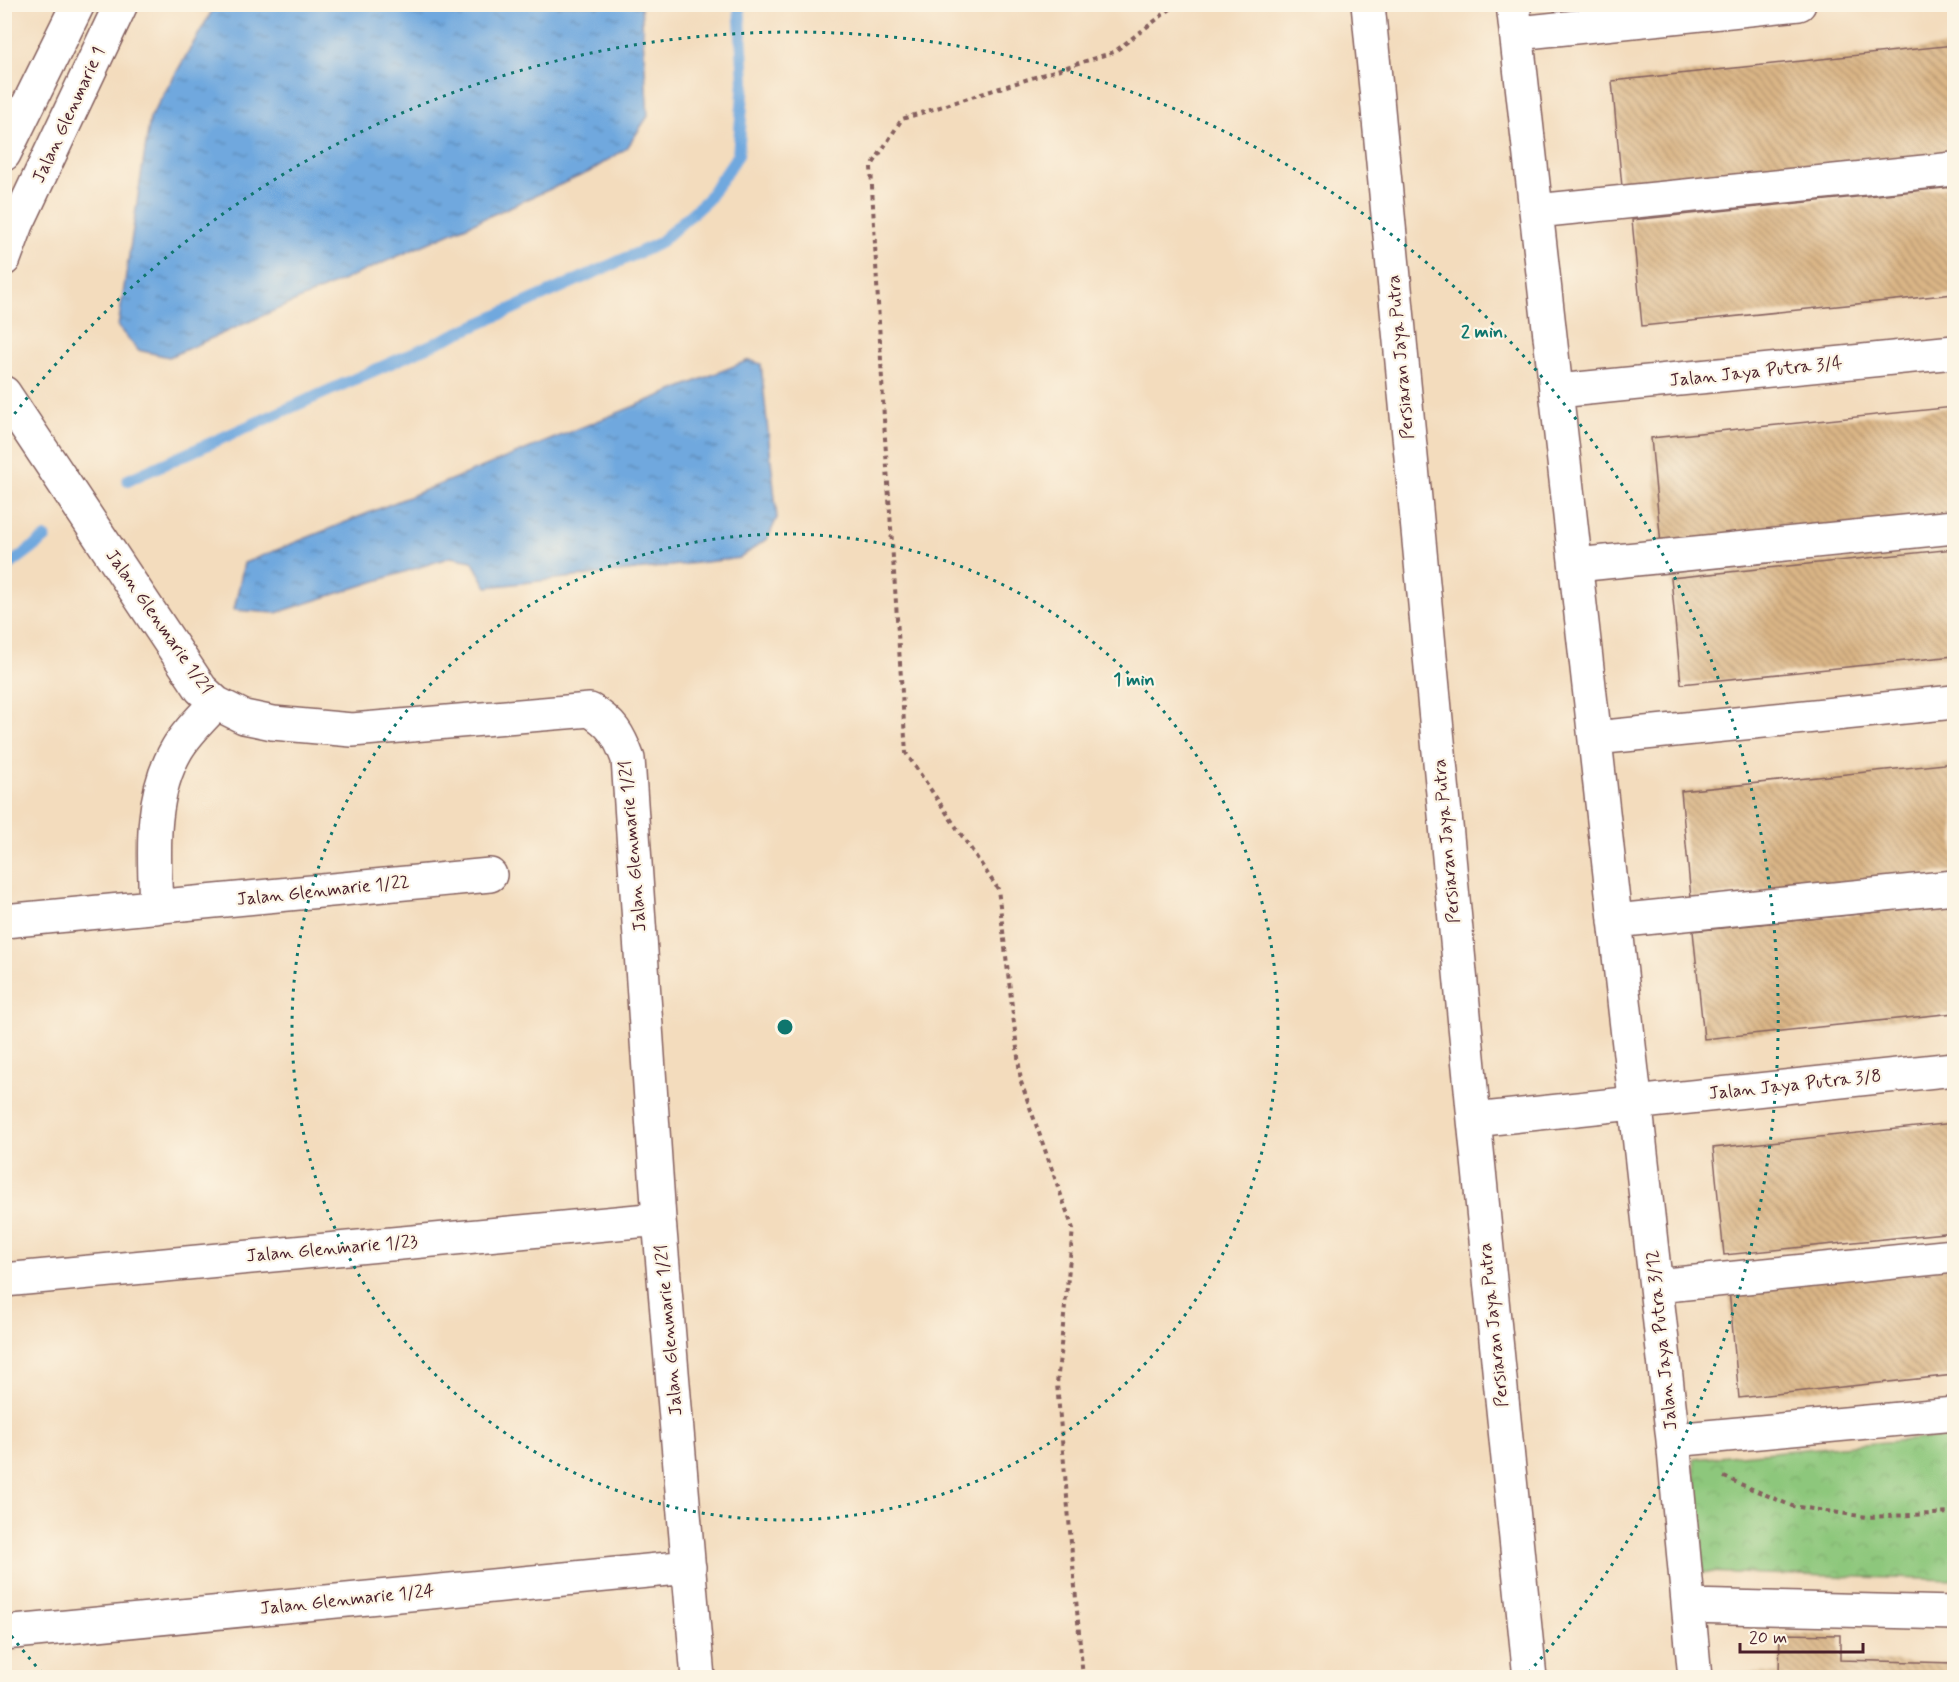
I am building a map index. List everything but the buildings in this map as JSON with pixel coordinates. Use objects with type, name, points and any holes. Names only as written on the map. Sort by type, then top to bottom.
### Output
[{"type":"street","name":"Persiaran Jaya Putra","points":[[1368,4],[1474,1120],[1530,1677]]},
{"type":"street","points":[[1515,19],[1799,4]]},
{"type":"street","points":[[4,154],[78,5],[88,14],[117,13]]},
{"type":"street","name":"Jalan Glenmarie 1","points":[[4,259],[17,224],[117,13]]},
{"type":"street","name":"Jalan Jaya Putra 3/12","points":[[1515,19],[1673,1440],[1954,1414]]},
{"type":"street","points":[[1536,211],[1954,169]]},
{"type":"street","name":"Jalan Jaya Putra 3/4","points":[[1557,391],[1954,352]]},
{"type":"street","name":"Jalan Glenmarie 1/21","points":[[4,393],[201,689],[216,703],[244,717],[273,723],[352,730],[590,710],[605,719],[620,738],[628,759],[659,1219],[698,1677]]},
{"type":"street","points":[[1576,565],[1954,527]]},
{"type":"street","points":[[1595,738],[1954,702]]},
{"type":"street","points":[[156,907],[154,853],[156,810],[166,772],[178,747],[216,703]]},
{"type":"street","name":"Jalan Glenmarie 1/22","points":[[4,921],[490,875]]},
{"type":"street","points":[[1615,921],[1954,887]]},
{"type":"street","name":"Jalan Jaya Putra 3/8","points":[[1474,1120],[1954,1069]]},
{"type":"street","name":"Jalan Glenmarie 1/23","points":[[4,1280],[659,1219]]},
{"type":"street","points":[[1656,1286],[1954,1256]]},
{"type":"street","points":[[1673,1440],[1695,1677]]},
{"type":"street","name":"Jalan Glenmarie 1/24","points":[[4,1634],[689,1567]]},
{"type":"street","points":[[1689,1606],[1954,1613]]},
{"type":"path","points":[[1083,1677],[1057,1384],[1073,1229],[1021,1082],[998,889],[906,753],[885,438],[871,167],[902,119],[1114,52],[1177,4]]},
{"type":"path","points":[[1724,1477],[1792,1506],[1867,1517],[1954,1513]]},
{"type":"green space","points":[[1954,1436],[1954,1580],[1703,1572],[1694,1459]]},
{"type":"water","points":[[216,4],[641,5],[648,116],[627,148],[589,172],[169,357],[138,350],[118,327],[150,118]]},
{"type":"water","points":[[749,360],[761,364],[777,518],[768,538],[740,558],[487,587],[472,561],[451,557],[276,613],[234,610],[244,563]]},
{"type":"waterway","points":[[128,480],[658,244],[707,200],[738,155],[744,81],[739,4]]},
{"type":"waterway","points":[[4,569],[45,538]]}]
